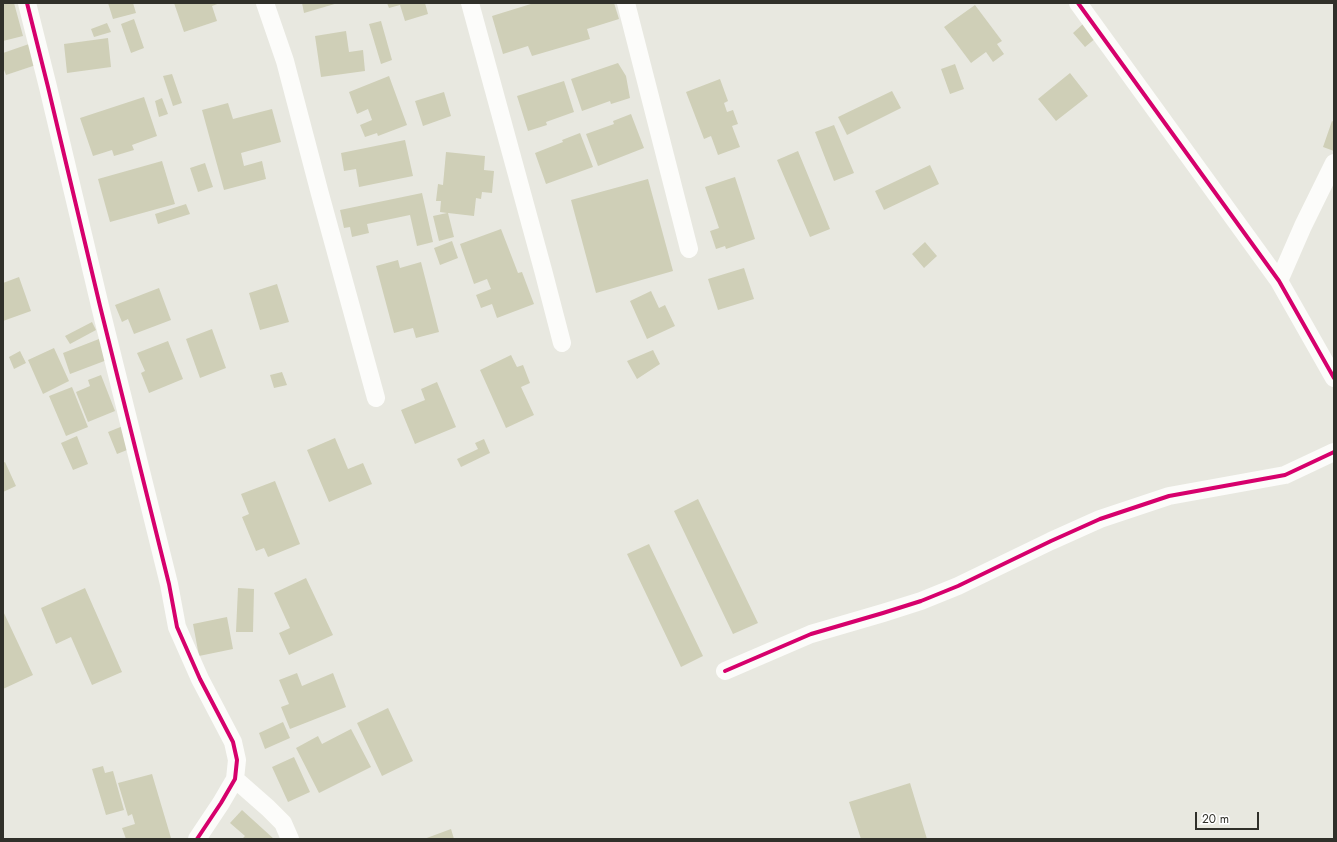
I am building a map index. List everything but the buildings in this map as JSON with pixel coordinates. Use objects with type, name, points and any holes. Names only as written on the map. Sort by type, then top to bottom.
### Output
[{"type":"street","points":[[27,3],[169,584],[177,627],[200,679],[233,742],[237,760],[235,779],[221,803],[196,839]]},
{"type":"street","points":[[264,3],[285,61],[376,398]]},
{"type":"street","points":[[470,3],[544,270],[562,343]]},
{"type":"street","points":[[626,3],[689,249]]},
{"type":"street","points":[[1078,3],[1279,281],[1334,378]]},
{"type":"street","points":[[1279,281],[1303,226],[1334,163]]},
{"type":"street","points":[[725,671],[811,634],[890,610],[958,586],[1100,519],[1169,496],[1285,475],[1334,452]]},
{"type":"street","points":[[235,779],[268,808],[282,823],[290,839]]},
{"type":"cycle path","points":[[27,3],[169,584],[177,627],[200,679],[233,742],[237,760],[235,779],[197,839]]},
{"type":"cycle path","points":[[1078,3],[1279,281],[1334,378]]},
{"type":"cycle path","points":[[725,671],[811,634],[921,601],[958,586],[1100,519],[1169,496],[1285,475],[1334,452]]}]
